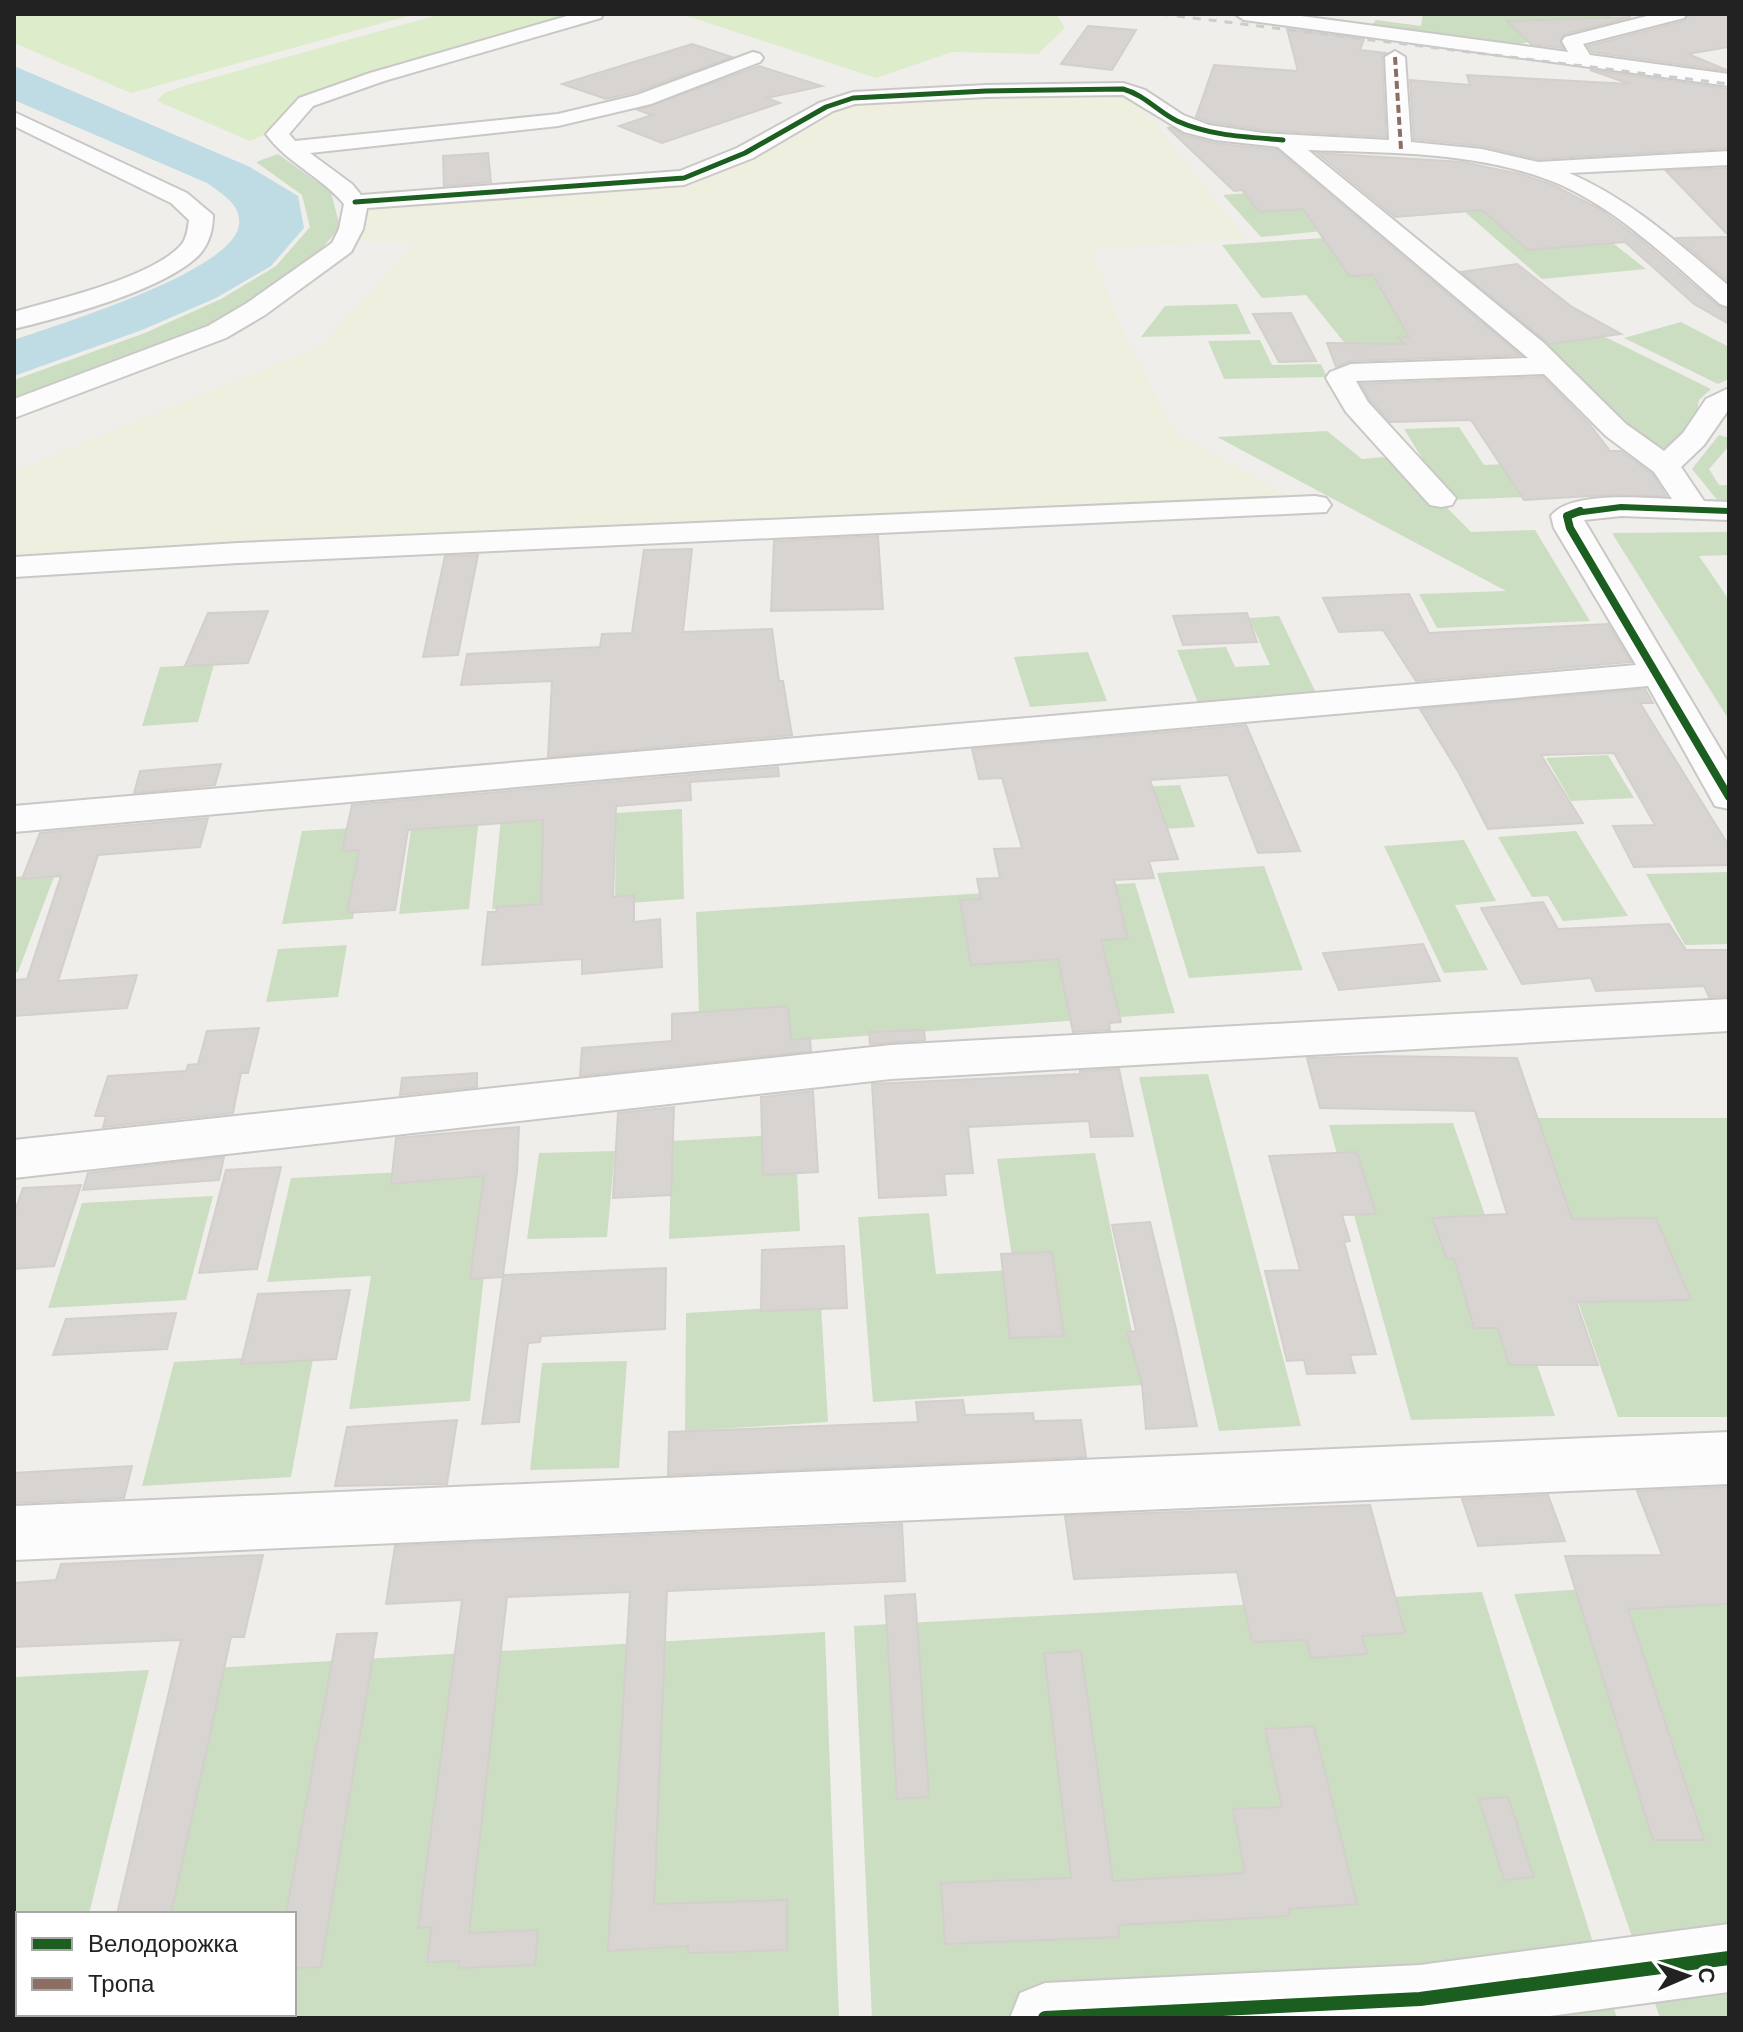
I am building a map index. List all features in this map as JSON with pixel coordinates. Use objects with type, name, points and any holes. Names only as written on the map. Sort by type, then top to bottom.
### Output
[{"type":"street","points":[[14,409],[217,332],[256,309],[342,247],[351,229],[355,202],[344,189],[290,148],[277,134],[306,102],[377,77],[594,14]]},
{"type":"street","points":[[1244,14],[1729,80]]},
{"type":"street","points":[[1583,61],[1572,41],[1677,14]]},
{"type":"street","points":[[1395,57],[1401,149]]},
{"type":"street","points":[[290,148],[558,120],[644,100],[753,58]]},
{"type":"street","points":[[355,202],[684,178],[745,153],[826,107],[853,98],[986,91],[1123,89],[1144,95],[1174,119],[1220,134],[1460,154],[1533,167],[1615,205],[1729,299]]},
{"type":"street","points":[[14,118],[179,198],[201,215],[202,230],[188,252],[139,279],[14,321]]},
{"type":"street","points":[[1283,140],[1552,366],[1616,430],[1665,466],[1713,511]]},
{"type":"street","points":[[1533,167],[1729,158]]},
{"type":"street","points":[[1441,498],[1356,406],[1340,378],[1351,372],[1376,370],[1552,366]]},
{"type":"street","points":[[1665,466],[1694,439],[1716,405],[1729,397]]},
{"type":"street","points":[[14,567],[253,552],[1315,505]]},
{"type":"street","points":[[1713,511],[1600,509],[1575,511],[1567,516],[1570,528],[1729,797]]},
{"type":"street","points":[[14,819],[1659,674]]},
{"type":"street","points":[[14,1159],[891,1062],[1729,1015]]},
{"type":"street","points":[[14,1533],[1729,1458]]},
{"type":"street","points":[[1045,2018],[1420,1999],[1729,1958]]},
{"type":"green space","points":[[14,14],[415,14],[131,93],[14,43]]},
{"type":"green space","points":[[441,14],[582,14],[299,100],[268,133],[250,141],[157,101],[164,93],[187,85]]},
{"type":"green space","points":[[681,14],[1056,14],[1065,28],[1038,54],[952,52],[876,78]]},
{"type":"green space","points":[[1423,14],[1606,14],[1622,22],[1500,48],[1370,27],[1376,20],[1421,26]]},
{"type":"green space","points":[[1127,88],[1246,239],[1091,249],[1128,343],[1176,433],[1291,497],[14,560],[14,471],[319,347],[416,243],[358,240],[371,203],[696,180],[867,95]]},
{"type":"green space","points":[[278,154],[331,192],[340,227],[304,270],[241,309],[165,344],[14,399],[14,380],[145,333],[221,299],[276,266],[310,227],[302,195],[256,162]]},
{"type":"green space","points":[[1292,189],[1333,230],[1261,237],[1223,195]]},
{"type":"green space","points":[[1555,198],[1646,269],[1542,279],[1458,206]]},
{"type":"green space","points":[[1365,235],[1469,349],[1356,357],[1306,295],[1262,298],[1222,245]]},
{"type":"green space","points":[[1518,294],[1711,389],[1699,400],[1693,431],[1667,450],[1635,432],[1482,299]]},
{"type":"green space","points":[[1237,304],[1251,334],[1141,337],[1165,306]]},
{"type":"green space","points":[[1681,322],[1729,347],[1729,379],[1718,384],[1624,338]]},
{"type":"green space","points":[[1260,340],[1272,365],[1321,364],[1327,377],[1224,379],[1208,341]]},
{"type":"green space","points":[[1459,427],[1484,465],[1532,463],[1554,496],[1448,500],[1404,429]]},
{"type":"green space","points":[[1327,431],[1362,459],[1396,456],[1471,532],[1535,530],[1590,621],[1437,628],[1419,594],[1506,591],[1217,437]]},
{"type":"green space","points":[[1719,435],[1729,438],[1729,446],[1709,469],[1719,485],[1729,485],[1729,501],[1718,501],[1692,469]]},
{"type":"green space","points":[[1729,532],[1729,555],[1699,556],[1729,600],[1729,720],[1612,533]]},
{"type":"green space","points":[[1279,616],[1317,695],[1198,703],[1177,650],[1226,647],[1235,667],[1270,665],[1249,618]]},
{"type":"green space","points":[[1088,652],[1107,701],[1030,707],[1014,657]]},
{"type":"green space","points":[[214,664],[198,722],[142,726],[160,667]]},
{"type":"green space","points":[[1608,755],[1634,798],[1571,801],[1546,758]]},
{"type":"green space","points":[[1180,785],[1195,827],[1133,831],[1119,788]]},
{"type":"green space","points":[[682,809],[684,899],[615,904],[616,813]]},
{"type":"green space","points":[[567,813],[563,904],[492,909],[501,817]]},
{"type":"green space","points":[[479,818],[469,909],[399,914],[412,822]]},
{"type":"green space","points":[[370,827],[353,919],[282,924],[302,831]]},
{"type":"green space","points":[[1576,831],[1628,916],[1563,921],[1548,896],[1532,897],[1498,837]]},
{"type":"green space","points":[[1464,840],[1496,901],[1455,905],[1488,970],[1444,973],[1384,846]]},
{"type":"green space","points":[[1264,866],[1303,970],[1189,978],[1157,873]]},
{"type":"green space","points":[[1729,872],[1729,944],[1685,945],[1646,874]]},
{"type":"green space","points":[[55,874],[18,972],[14,973],[14,877]]},
{"type":"green space","points":[[1135,883],[1175,1013],[700,1048],[696,912]]},
{"type":"green space","points":[[347,945],[338,997],[266,1002],[278,949]]},
{"type":"green space","points":[[1208,1074],[1301,1426],[1219,1431],[1139,1077]]},
{"type":"green space","points":[[1514,1118],[1729,1118],[1729,1417],[1618,1417]]},
{"type":"green space","points":[[1453,1123],[1555,1416],[1411,1420],[1329,1125]]},
{"type":"green space","points":[[795,1134],[800,1231],[669,1239],[672,1141]]},
{"type":"green space","points":[[615,1151],[607,1237],[527,1239],[539,1153]]},
{"type":"green space","points":[[1095,1153],[1143,1385],[873,1402],[858,1217],[929,1213],[936,1274],[1014,1270],[997,1159]]},
{"type":"green space","points":[[496,1167],[470,1401],[349,1409],[371,1276],[267,1282],[291,1178]]},
{"type":"green space","points":[[213,1196],[186,1300],[48,1308],[82,1203]]},
{"type":"green space","points":[[821,1305],[828,1422],[685,1431],[686,1313]]},
{"type":"green space","points":[[314,1354],[291,1477],[142,1486],[174,1362]]},
{"type":"green space","points":[[627,1361],[619,1468],[530,1470],[542,1363]]},
{"type":"green space","points":[[1729,1579],[1729,2018],[1660,2018],[1514,1594]]},
{"type":"green space","points":[[1482,1592],[1617,2018],[872,2018],[854,1626]]},
{"type":"green space","points":[[825,1632],[839,2018],[98,2018],[296,2016],[296,1912],[122,1912],[179,1670]]},
{"type":"green space","points":[[149,1670],[89,1912],[16,1912],[16,2016],[64,2018],[14,2018],[14,1677]]},
{"type":"water","points":[[14,66],[250,167],[298,196],[304,228],[271,266],[216,298],[142,330],[14,376],[14,340],[102,309],[176,278],[207,261],[229,243],[239,225],[239,218],[229,200],[207,183],[14,100]]},
{"type":"building","points":[[1689,14],[1729,14],[1729,47],[1688,54],[1729,71],[1592,52],[1588,46],[1685,21]]},
{"type":"building","points":[[1631,17],[1564,34],[1560,39],[1563,48],[1531,44],[1507,21]]},
{"type":"building","points":[[1088,26],[1136,30],[1112,70],[1061,64]]},
{"type":"building","points":[[1287,29],[1364,39],[1360,50],[1386,53],[1382,57],[1386,137],[1263,130],[1196,117],[1214,65],[1298,71]]},
{"type":"building","points":[[692,44],[732,57],[636,92],[606,99],[562,84]]},
{"type":"building","points":[[759,66],[822,86],[767,98],[780,103],[662,143],[619,126],[652,115],[638,110]]},
{"type":"building","points":[[1590,70],[1729,89],[1729,148],[1538,159],[1483,146],[1414,139],[1410,80],[1470,85],[1467,75],[1630,84]]},
{"type":"building","points":[[1168,128],[1183,135],[1214,143],[1277,150],[1520,355],[1351,361],[1336,367],[1327,343],[1405,344],[1398,338],[1409,337],[1373,275],[1349,276],[1303,209],[1259,212],[1242,190],[1234,191]]},
{"type":"building","points":[[488,153],[491,182],[444,186],[443,156]]},
{"type":"building","points":[[1317,153],[1463,162],[1524,175],[1553,185],[1598,208],[1640,239],[1718,306],[1729,310],[1729,324],[1694,304],[1625,242],[1528,250],[1482,210],[1395,217]]},
{"type":"building","points":[[1729,168],[1729,236],[1666,171]]},
{"type":"building","points":[[1729,237],[1729,282],[1677,238]]},
{"type":"building","points":[[1517,264],[1572,307],[1621,334],[1550,344],[1461,272]]},
{"type":"building","points":[[1291,313],[1316,361],[1279,362],[1253,314]]},
{"type":"building","points":[[1543,377],[1590,425],[1610,451],[1621,451],[1652,474],[1666,496],[1607,495],[1524,500],[1471,420],[1390,422],[1370,400],[1361,384]]},
{"type":"building","points":[[878,536],[883,609],[771,611],[774,541]]},
{"type":"building","points":[[692,549],[683,632],[772,629],[779,681],[783,681],[792,735],[548,757],[552,681],[461,685],[467,654],[600,647],[602,634],[632,633],[644,550]]},
{"type":"building","points":[[478,555],[458,655],[423,657],[445,556]]},
{"type":"building","points":[[1409,594],[1429,633],[1608,624],[1631,662],[1416,681],[1383,630],[1339,632],[1323,598]]},
{"type":"building","points":[[268,611],[248,663],[185,666],[208,613]]},
{"type":"building","points":[[1247,613],[1257,642],[1183,645],[1173,616]]},
{"type":"building","points":[[1645,689],[1653,703],[1640,703],[1729,846],[1729,865],[1634,867],[1613,826],[1655,825],[1614,753],[1541,755],[1583,823],[1488,829],[1420,709]]},
{"type":"building","points":[[1246,725],[1300,851],[1258,853],[1228,775],[1150,780],[1178,859],[1149,861],[1154,878],[1114,880],[1128,939],[1101,940],[1121,1022],[1109,1023],[1110,1030],[1073,1032],[1058,959],[971,965],[960,900],[981,899],[977,879],[1000,878],[994,849],[1022,848],[1002,778],[979,779],[972,749]]},
{"type":"building","points":[[221,764],[215,785],[134,793],[140,771]]},
{"type":"building","points":[[778,767],[779,776],[690,782],[691,800],[616,806],[613,897],[634,895],[634,922],[660,919],[662,967],[582,974],[582,959],[482,965],[488,912],[496,912],[497,907],[541,904],[543,820],[408,830],[395,910],[347,913],[359,850],[342,851],[352,805]]},
{"type":"building","points":[[208,818],[200,847],[98,855],[58,981],[137,975],[127,1008],[14,1016],[14,980],[27,979],[61,876],[22,879],[40,833]]},
{"type":"building","points":[[1543,902],[1558,929],[1669,924],[1686,950],[1729,950],[1729,996],[1709,997],[1704,986],[1596,991],[1591,978],[1522,984],[1481,908]]},
{"type":"building","points":[[1423,944],[1440,981],[1339,990],[1323,953]]},
{"type":"building","points":[[788,1006],[791,1040],[810,1038],[811,1051],[580,1076],[582,1048],[672,1041],[672,1014]]},
{"type":"building","points":[[259,1028],[248,1073],[241,1073],[233,1113],[103,1127],[106,1116],[95,1116],[108,1076],[186,1071],[188,1065],[198,1064],[207,1031]]},
{"type":"building","points":[[924,1030],[925,1040],[870,1044],[869,1032]]},
{"type":"building","points":[[1307,1058],[1517,1058],[1572,1219],[1656,1218],[1691,1300],[1576,1302],[1598,1365],[1509,1365],[1498,1328],[1474,1328],[1454,1258],[1447,1259],[1432,1218],[1507,1214],[1475,1111],[1320,1108]]},
{"type":"building","points":[[1119,1069],[1133,1136],[1091,1137],[1089,1121],[968,1127],[973,1173],[944,1174],[946,1195],[879,1198],[872,1084],[1080,1074],[1080,1071]]},
{"type":"building","points":[[477,1073],[477,1087],[400,1095],[402,1078]]},
{"type":"building","points":[[813,1091],[818,1172],[763,1175],[761,1097]]},
{"type":"building","points":[[674,1107],[671,1195],[613,1198],[618,1113]]},
{"type":"building","points":[[519,1127],[517,1172],[503,1275],[666,1268],[665,1329],[541,1336],[540,1342],[528,1343],[519,1422],[482,1424],[503,1277],[470,1279],[484,1176],[391,1184],[396,1138]]},
{"type":"building","points":[[1357,1152],[1376,1214],[1342,1215],[1350,1241],[1344,1242],[1376,1354],[1350,1355],[1355,1373],[1307,1374],[1304,1360],[1287,1361],[1265,1271],[1300,1270],[1269,1156]]},
{"type":"building","points":[[224,1157],[219,1180],[83,1190],[88,1173]]},
{"type":"building","points":[[281,1167],[257,1269],[199,1273],[226,1170]]},
{"type":"building","points":[[81,1185],[54,1266],[14,1269],[14,1214],[23,1188]]},
{"type":"building","points":[[1150,1222],[1197,1426],[1146,1429],[1142,1385],[1127,1332],[1136,1331],[1112,1225]]},
{"type":"building","points":[[844,1246],[847,1308],[761,1311],[762,1250]]},
{"type":"building","points":[[1052,1252],[1064,1336],[1010,1338],[1001,1254]]},
{"type":"building","points":[[350,1290],[336,1359],[241,1364],[258,1294]]},
{"type":"building","points":[[176,1313],[167,1349],[53,1355],[66,1319]]},
{"type":"building","points":[[963,1400],[965,1415],[1033,1413],[1034,1421],[1081,1420],[1086,1457],[668,1475],[669,1432],[918,1422],[916,1402]]},
{"type":"building","points":[[457,1420],[447,1484],[335,1486],[347,1427]]},
{"type":"building","points":[[132,1466],[124,1498],[14,1503],[14,1473]]},
{"type":"building","points":[[1728,1487],[1729,1604],[1628,1609],[1704,1840],[1653,1840],[1565,1556],[1662,1555],[1637,1491]]},
{"type":"building","points":[[1548,1495],[1565,1541],[1478,1546],[1462,1499]]},
{"type":"building","points":[[1370,1505],[1405,1633],[1362,1636],[1367,1654],[1311,1658],[1307,1640],[1252,1642],[1237,1572],[1074,1579],[1065,1516]]},
{"type":"building","points":[[902,1524],[905,1581],[667,1591],[654,1904],[787,1900],[787,1950],[688,1953],[688,1946],[608,1951],[630,1592],[507,1597],[469,1933],[538,1930],[535,1965],[459,1968],[459,1961],[427,1962],[432,1927],[418,1928],[462,1600],[386,1604],[395,1546]]},
{"type":"building","points":[[263,1555],[244,1637],[231,1637],[171,1912],[117,1912],[181,1640],[14,1647],[14,1583],[56,1580],[61,1564]]},
{"type":"building","points":[[915,1594],[929,1797],[897,1799],[885,1596]]},
{"type":"building","points":[[377,1633],[321,1967],[296,1968],[296,1912],[286,1912],[337,1634]]},
{"type":"building","points":[[1081,1651],[1113,1881],[1245,1873],[1233,1809],[1282,1807],[1265,1729],[1314,1726],[1357,1904],[1289,1909],[1290,1916],[1118,1925],[1119,1937],[945,1944],[941,1883],[1071,1878],[1044,1653]]},
{"type":"building","points":[[1508,1797],[1534,1877],[1504,1880],[1479,1799]]},
{"type":"railway","points":[[1161,14],[1729,84]]},
{"type":"marked path","points":[[1395,57],[1401,149]]},
{"type":"cycle path","points":[[355,202],[684,178],[745,153],[826,107],[853,98],[986,91],[1123,89],[1138,94],[1170,117],[1190,126],[1229,135],[1283,140]]},
{"type":"cycle path","points":[[1729,511],[1621,507],[1580,511],[1567,516],[1570,528],[1729,797]]},
{"type":"cycle path","points":[[1045,2018],[1420,1999],[1729,1958]]}]
